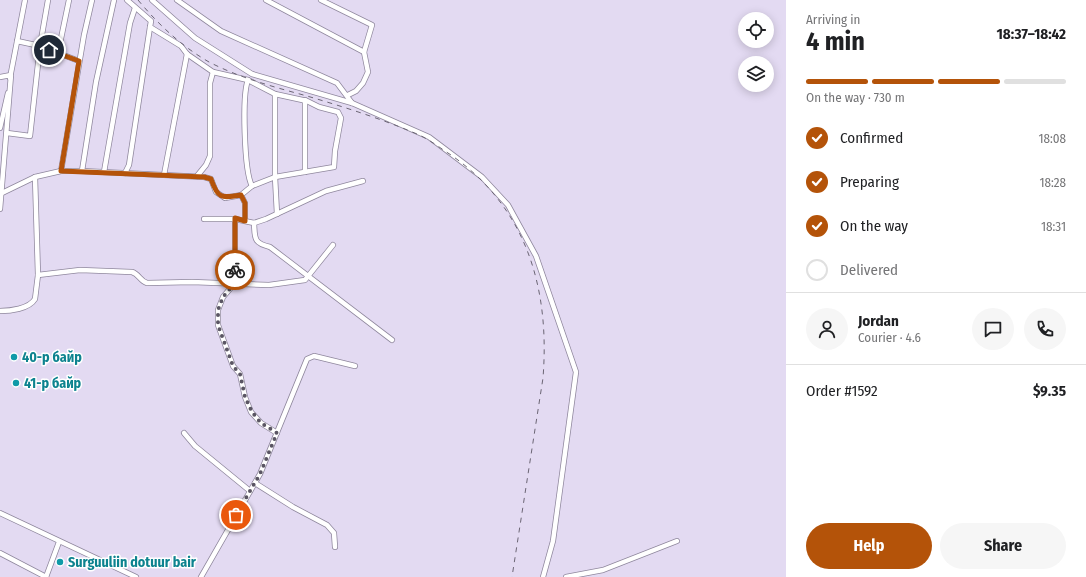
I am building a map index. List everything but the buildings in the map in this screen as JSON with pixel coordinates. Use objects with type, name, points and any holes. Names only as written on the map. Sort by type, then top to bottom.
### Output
[{"type":"street","points":[[0,128],[25,0]]},
{"type":"street","points":[[7,133],[30,136],[40,46],[48,0]]},
{"type":"street","points":[[58,53],[69,0]]},
{"type":"street","points":[[61,171],[79,61],[92,0]]},
{"type":"street","points":[[82,171],[96,82],[114,0]]},
{"type":"street","points":[[125,173],[129,165],[151,21],[127,0]]},
{"type":"street","points":[[152,0],[195,38],[252,74],[352,103],[429,137],[482,177],[508,205],[536,256],[576,372],[553,541],[543,577]]},
{"type":"street","points":[[177,0],[221,31],[337,83],[348,94],[352,103]]},
{"type":"street","points":[[266,0],[364,52]]},
{"type":"street","points":[[321,0],[372,25],[364,52],[368,72],[363,83],[356,91],[348,94]]},
{"type":"street","points":[[104,172],[130,23],[135,8]]},
{"type":"street","points":[[2,193],[35,177],[61,171],[82,171],[197,176],[211,179],[216,192],[225,198],[241,195],[252,186],[275,177],[334,167],[335,151],[341,118],[338,112],[319,107],[305,100],[275,94],[248,80],[213,72],[187,54],[181,46],[150,27]]},
{"type":"street","points":[[17,41],[40,46],[79,61]]},
{"type":"street","points":[[164,175],[187,54]]},
{"type":"street","points":[[197,176],[206,165],[210,156],[210,83],[213,72]]},
{"type":"street","points":[[0,77],[11,75]]},
{"type":"street","points":[[0,209],[11,75]]},
{"type":"street","points":[[248,80],[244,99],[250,182],[252,186]]},
{"type":"street","points":[[275,94],[275,177],[277,214]]},
{"type":"street","points":[[305,100],[305,172]]},
{"type":"street","points":[[0,310],[19,308],[33,303],[36,299],[38,275],[35,177]]},
{"type":"street","points":[[204,219],[235,218],[254,222],[277,214],[326,191],[363,180]]},
{"type":"street","points":[[241,195],[245,203],[245,221]]},
{"type":"street","points":[[235,218],[235,283],[223,297],[218,310],[218,325],[233,366],[240,374],[245,397],[252,412],[261,423],[277,433]]},
{"type":"street","points":[[254,222],[256,241],[258,244],[270,247],[392,340]]},
{"type":"street","points":[[38,275],[80,270],[132,272],[139,275],[144,282],[147,283],[235,283],[269,285],[300,281],[309,277],[333,245]]},
{"type":"street","points":[[201,577],[255,483],[307,359],[310,356],[355,366]]},
{"type":"street","points":[[184,433],[195,446],[250,491]]},
{"type":"street","points":[[255,483],[306,515],[328,525],[334,533],[335,547]]},
{"type":"street","points":[[0,513],[136,577]]},
{"type":"street","points":[[566,577],[603,570],[677,541]]},
{"type":"street","points":[[0,553],[46,577],[59,542]]},
{"type":"railway","points":[[138,0],[154,18],[180,42],[199,56],[221,68],[257,82],[321,100],[363,114],[426,138],[451,155],[477,176],[498,200],[515,225],[528,253],[537,282],[542,313],[544,345],[543,378],[512,577]]},
{"type":"way so far","points":[[235,270],[235,283],[227,290],[218,310],[218,325],[233,366],[240,374],[245,397],[252,412],[261,423],[277,433],[260,474],[236,515]]},
{"type":"place","name":"40-р байр","points":[[14,357]]},
{"type":"place","name":"41-р байр","points":[[16,383]]},
{"type":"place","name":"Surguuliin dotuur bair","points":[[60,562]]},
{"type":"route","points":[[49,50],[79,61],[61,171],[204,177],[211,179],[216,192],[225,198],[241,195],[246,209],[245,221],[235,218],[235,270]]}]
